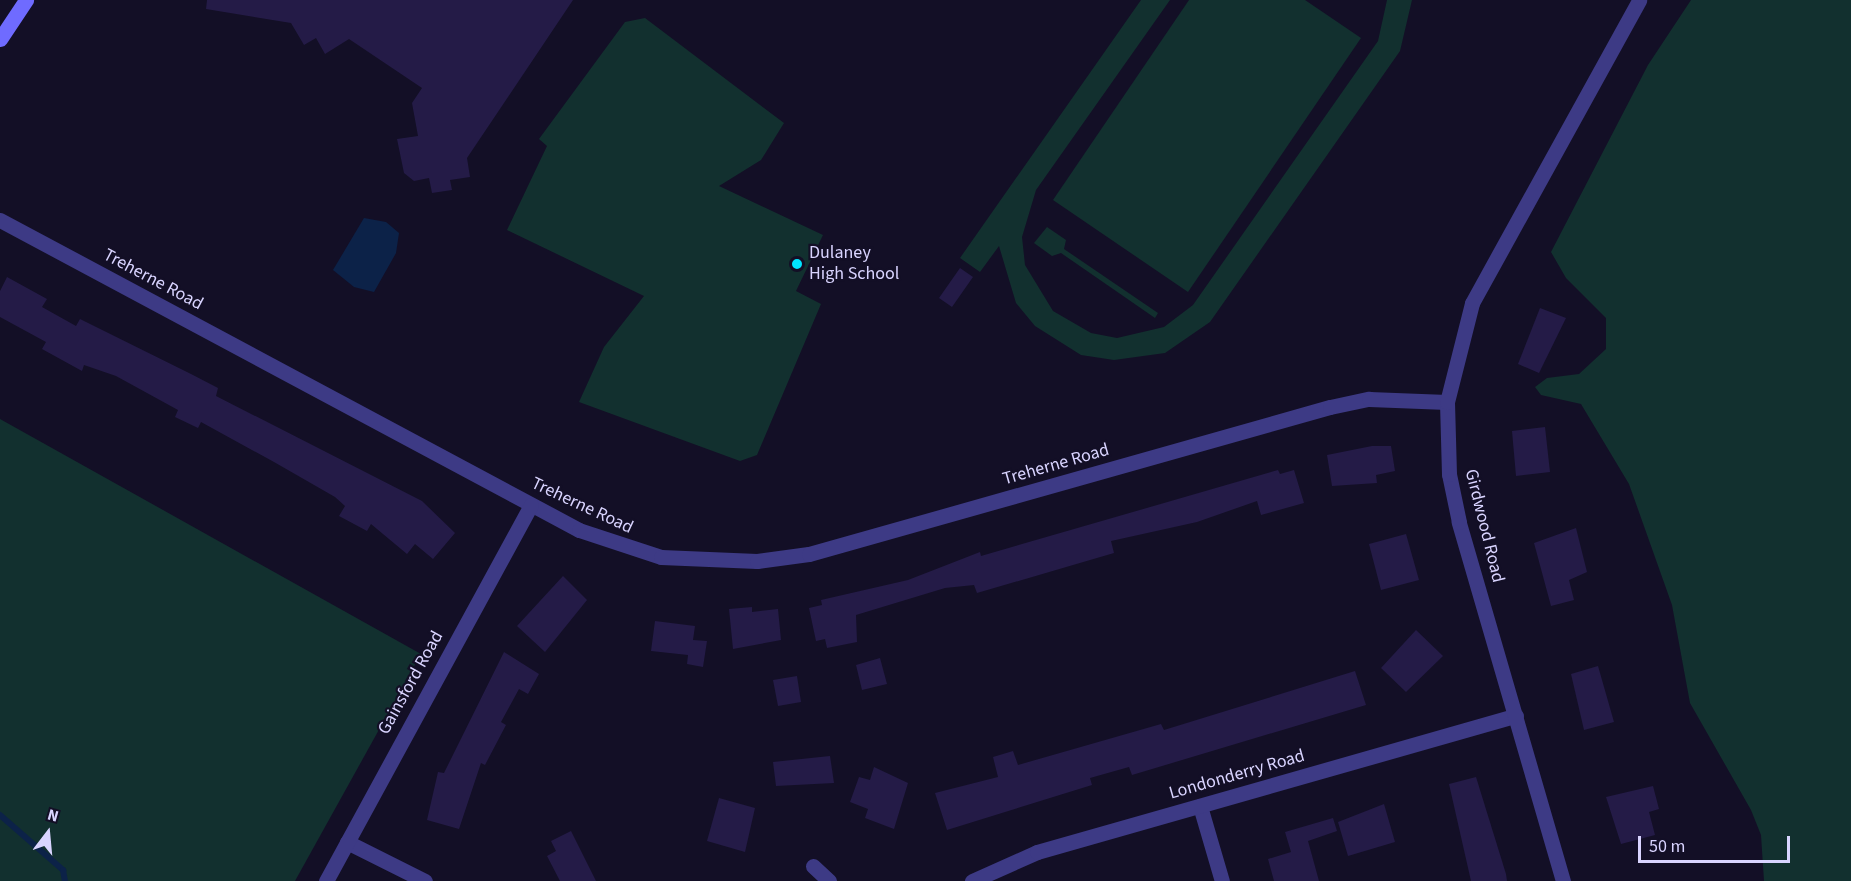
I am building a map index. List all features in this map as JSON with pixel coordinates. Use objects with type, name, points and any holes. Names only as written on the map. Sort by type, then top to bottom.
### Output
[{"type":"street","points":[[0,39],[26,0]]},
{"type":"street","name":"Girdwood Road","points":[[1563,881],[1459,522],[1449,474],[1447,402],[1472,303],[1639,0]]},
{"type":"street","name":"Treherne Road","points":[[0,220],[531,505],[628,549],[757,561],[847,545],[1330,406],[1369,399],[1447,402]]},
{"type":"street","name":"Gainsford Road","points":[[326,881],[531,505]]},
{"type":"street","name":"Londonderry Road","points":[[972,881],[1037,852],[1516,716]]},
{"type":"street","points":[[1200,806],[1222,881]]},
{"type":"street","points":[[347,842],[425,881]]},
{"type":"street","points":[[813,866],[829,881]]},
{"type":"green space","points":[[1141,0],[1170,0],[1036,190],[1022,237],[1025,265],[1053,311],[1091,333],[1117,338],[1164,327],[1193,305],[1378,41],[1387,0],[1412,0],[1400,51],[1210,322],[1165,353],[1114,360],[1081,355],[1035,326],[1016,303],[999,246],[980,272],[960,258]]},
{"type":"green space","points":[[1189,0],[1305,0],[1361,38],[1188,292],[1053,200]]},
{"type":"green space","points":[[1691,0],[1851,0],[1851,881],[1764,881],[1761,835],[1751,810],[1690,703],[1672,605],[1629,484],[1581,404],[1541,395],[1535,387],[1547,378],[1579,374],[1606,349],[1606,318],[1566,278],[1551,252],[1648,65]]},
{"type":"green space","points":[[645,18],[784,123],[761,160],[719,186],[823,235],[796,291],[821,304],[757,455],[740,461],[579,402],[604,347],[644,296],[507,230],[547,146],[539,139],[625,22]]},
{"type":"green space","points":[[1047,227],[1066,240],[1064,249],[1158,313],[1155,318],[1061,253],[1052,256],[1034,243]]},
{"type":"green space","points":[[0,419],[421,654],[295,881],[0,881]]},
{"type":"water","points":[[364,218],[386,222],[399,233],[396,253],[374,292],[354,287],[333,270]]},
{"type":"building","points":[[207,0],[573,0],[467,158],[470,177],[450,180],[452,190],[432,193],[429,178],[414,181],[404,173],[397,139],[418,136],[412,103],[422,88],[349,39],[325,54],[316,38],[304,45],[291,23],[206,9]]},
{"type":"building","points":[[960,268],[973,277],[952,307],[939,298]]},
{"type":"building","points":[[7,277],[47,299],[42,307],[76,326],[80,319],[191,374],[218,388],[216,396],[422,501],[455,533],[433,559],[415,544],[407,554],[371,524],[367,531],[339,516],[345,506],[335,497],[274,462],[201,422],[198,428],[175,417],[178,410],[116,376],[84,365],[82,371],[42,349],[46,342],[0,317],[0,291]]},
{"type":"building","points":[[1540,308],[1566,318],[1539,373],[1518,364]]},
{"type":"building","points":[[1545,427],[1550,472],[1516,476],[1512,431]]},
{"type":"building","points":[[1372,446],[1391,446],[1395,471],[1376,475],[1377,483],[1332,486],[1327,455]]},
{"type":"building","points":[[1278,470],[1280,474],[1294,470],[1304,503],[1261,515],[1257,501],[1197,522],[1111,541],[1114,553],[977,593],[974,585],[945,588],[856,615],[857,642],[827,648],[825,639],[816,641],[809,608],[822,605],[821,600],[908,580],[980,552],[981,556]]},
{"type":"building","points":[[1576,528],[1587,572],[1569,580],[1574,600],[1551,606],[1534,543]]},
{"type":"building","points":[[1406,534],[1419,580],[1381,590],[1369,544]]},
{"type":"building","points":[[563,576],[587,600],[545,652],[517,626]]},
{"type":"building","points":[[752,607],[752,612],[778,609],[781,640],[733,649],[729,609]]},
{"type":"building","points":[[655,621],[695,626],[693,640],[707,641],[703,667],[687,664],[688,655],[651,651]]},
{"type":"building","points":[[1416,630],[1443,656],[1406,692],[1381,668]]},
{"type":"building","points":[[504,652],[539,674],[528,694],[519,689],[501,722],[506,725],[485,765],[481,763],[459,829],[427,820],[438,772],[444,773]]},
{"type":"building","points":[[880,658],[887,684],[862,690],[856,665]]},
{"type":"building","points":[[1598,666],[1614,722],[1584,730],[1571,674]]},
{"type":"building","points":[[1355,671],[1366,705],[1132,775],[1129,767],[1090,778],[1092,785],[947,830],[935,793],[998,777],[993,757],[1013,751],[1018,765],[1161,724],[1164,730]]},
{"type":"building","points":[[797,676],[801,702],[778,706],[773,680]]},
{"type":"building","points":[[830,756],[834,783],[776,786],[773,762]]},
{"type":"building","points":[[874,767],[908,783],[894,829],[865,818],[868,809],[850,802],[859,777],[870,780]]},
{"type":"building","points":[[1476,777],[1507,881],[1471,881],[1449,784]]},
{"type":"building","points":[[1653,786],[1659,809],[1649,812],[1655,835],[1621,844],[1606,797]]},
{"type":"building","points":[[719,798],[755,808],[745,852],[707,841]]},
{"type":"building","points":[[1384,804],[1395,842],[1348,856],[1338,822]]},
{"type":"building","points":[[1333,818],[1337,831],[1308,841],[1319,881],[1274,881],[1268,859],[1291,852],[1285,832]]},
{"type":"building","points":[[571,831],[596,881],[560,881],[547,856],[556,851],[551,841]]},
{"type":"waterway","points":[[0,815],[63,870],[65,881]]},
{"type":"place","name":"Dulaney High School","points":[[797,264]]}]
